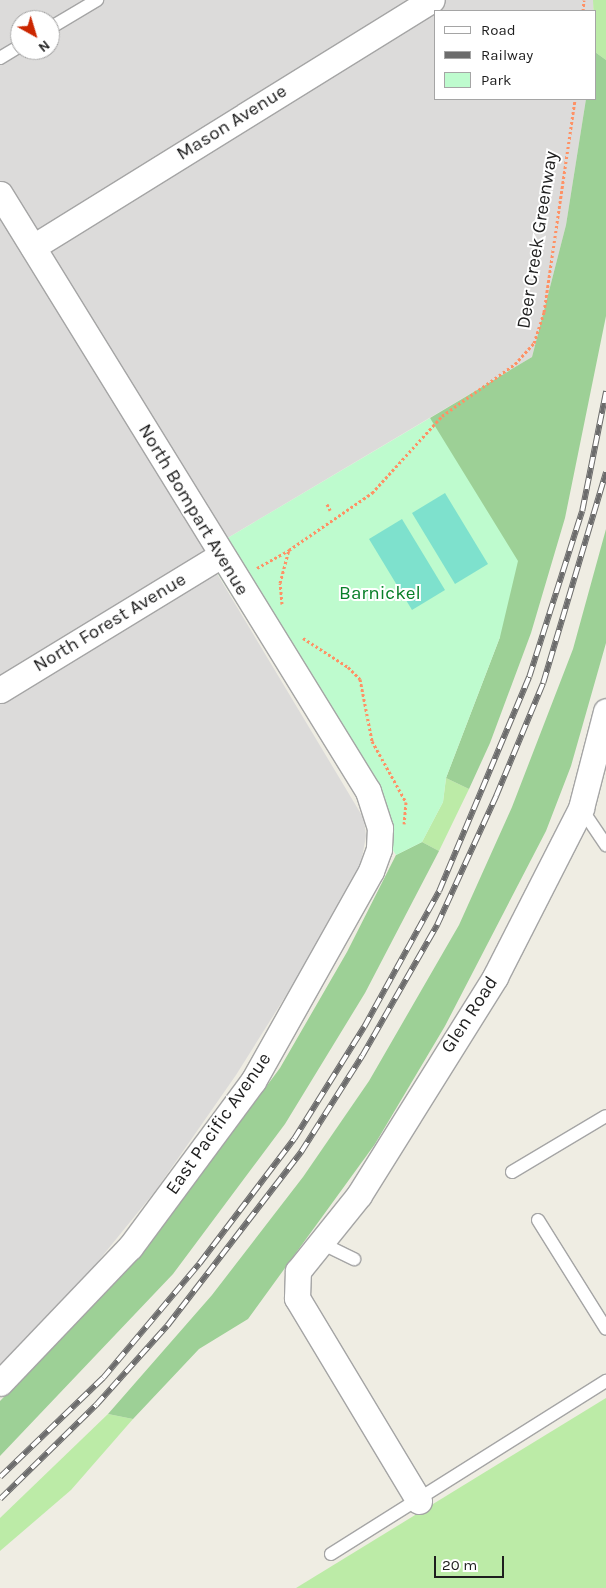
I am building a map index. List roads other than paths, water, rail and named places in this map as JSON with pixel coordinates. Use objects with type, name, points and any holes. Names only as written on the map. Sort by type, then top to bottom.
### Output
[{"type":"street","name":"Mason Avenue","points":[[32,247],[432,0]]},
{"type":"street","name":"North Bompart Avenue","points":[[0,194],[236,581],[368,791],[380,828]]},
{"type":"street","name":"North Forest Avenue","points":[[0,690],[221,555]]},
{"type":"street","name":"Glen Road","points":[[419,1501],[297,1298],[298,1271],[359,1195],[495,977],[581,808],[606,711]]},
{"type":"street","name":"East Pacific Avenue","points":[[0,1383],[130,1247],[253,1081],[371,871],[379,849],[380,828]]},
{"type":"lane","points":[[60,22],[97,0]]},
{"type":"lane","points":[[581,808],[606,845]]},
{"type":"lane","points":[[512,1172],[606,1116]]},
{"type":"lane","points":[[538,1220],[606,1329]]},
{"type":"lane","points":[[320,1243],[354,1259]]},
{"type":"lane","points":[[331,1554],[419,1501],[606,1382]]},
{"type":"railway","points":[[0,1477],[103,1378],[199,1264],[294,1139],[364,1027],[439,891],[529,677],[582,511],[606,391]]},
{"type":"railway","points":[[0,1499],[96,1405],[167,1326],[301,1152],[362,1056],[437,925],[496,796],[543,683],[606,472]]},
{"type":"park label","name":"Barnickel","points":[[380,594]]}]
